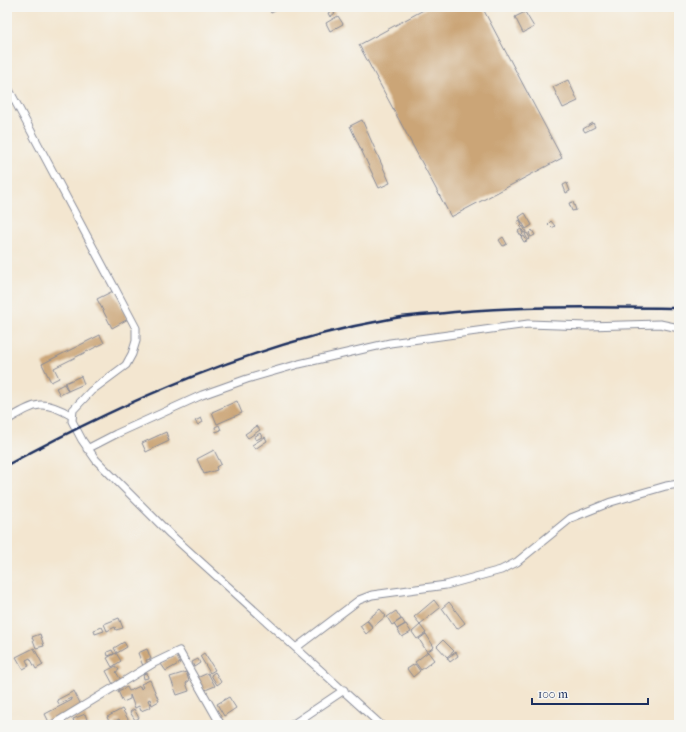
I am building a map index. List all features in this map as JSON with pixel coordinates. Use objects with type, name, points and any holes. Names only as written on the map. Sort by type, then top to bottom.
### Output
[{"type":"street","points":[[7,86],[136,328],[136,341],[132,354],[126,365],[91,391],[73,410],[72,416],[75,428],[96,460],[170,534],[297,647],[381,725]]},
{"type":"street","points":[[88,449],[116,434],[202,395],[247,379],[299,364],[390,343],[528,324],[587,326],[660,324],[679,328]]},
{"type":"street","points":[[7,420],[36,405],[46,404],[57,407],[72,416]]},
{"type":"street","points":[[297,647],[359,600],[372,595],[446,585],[501,570],[517,562],[571,518],[611,502],[666,486],[679,484]]},
{"type":"street","points":[[52,725],[154,663],[180,651],[221,725]]},
{"type":"street","points":[[292,725],[344,690]]},
{"type":"building","points":[[268,7],[283,7],[271,13]]},
{"type":"building","points":[[429,7],[482,7],[562,158],[451,217],[359,45]]},
{"type":"building","points":[[333,10],[335,13],[330,17],[328,13]]},
{"type":"building","points":[[525,12],[534,27],[523,33],[515,17]]},
{"type":"building","points":[[338,16],[343,24],[330,31],[326,23]]},
{"type":"building","points":[[568,80],[578,101],[563,108],[553,87]]},
{"type":"building","points":[[362,120],[390,183],[379,188],[350,126]]},
{"type":"building","points":[[593,123],[595,127],[585,132],[583,129]]},
{"type":"building","points":[[567,183],[570,191],[566,193],[563,185]]},
{"type":"building","points":[[573,202],[576,210],[572,211],[569,203]]},
{"type":"building","points":[[525,213],[532,225],[526,229],[519,217]]},
{"type":"building","points":[[520,220],[522,225],[520,227],[517,222]]},
{"type":"building","points":[[551,221],[555,226],[552,228],[548,224]]},
{"type":"building","points":[[523,226],[526,232],[524,233],[521,228]]},
{"type":"building","points":[[521,229],[523,234],[521,236],[518,231]]},
{"type":"building","points":[[532,230],[535,235],[531,237],[529,233]]},
{"type":"building","points":[[527,233],[530,238],[528,240],[525,234]]},
{"type":"building","points":[[524,236],[527,241],[524,242],[521,237]]},
{"type":"building","points":[[503,237],[507,244],[503,246],[499,240]]},
{"type":"building","points":[[113,291],[128,319],[112,328],[97,299]]},
{"type":"building","points":[[100,335],[104,343],[54,368],[59,378],[51,382],[42,364]]},
{"type":"building","points":[[81,376],[84,384],[68,391],[65,383]]},
{"type":"building","points":[[64,384],[68,391],[60,395],[56,388]]},
{"type":"building","points":[[237,401],[242,413],[217,424],[212,412]]},
{"type":"building","points":[[201,418],[203,422],[198,425],[195,421]]},
{"type":"building","points":[[219,425],[221,430],[216,432],[215,427]]},
{"type":"building","points":[[257,426],[260,430],[248,438],[245,434]]},
{"type":"building","points":[[166,432],[169,441],[146,452],[142,443]]},
{"type":"building","points":[[260,433],[262,437],[256,440],[254,437]]},
{"type":"building","points":[[265,437],[267,441],[255,449],[252,445]]},
{"type":"building","points":[[214,450],[221,464],[216,467],[217,470],[204,474],[197,459]]},
{"type":"building","points":[[434,600],[440,608],[420,624],[414,617]]},
{"type":"building","points":[[449,602],[465,623],[457,629],[442,608]]},
{"type":"building","points":[[380,609],[386,616],[373,627],[367,620]]},
{"type":"building","points":[[396,611],[401,619],[392,625],[387,617]]},
{"type":"building","points":[[119,618],[123,628],[116,630],[115,627],[107,631],[104,624]]},
{"type":"building","points":[[402,619],[405,624],[397,629],[394,624]]},
{"type":"building","points":[[367,621],[373,628],[366,634],[360,626]]},
{"type":"building","points":[[406,624],[411,632],[402,637],[397,629]]},
{"type":"building","points":[[420,625],[426,633],[417,639],[412,632]]},
{"type":"building","points":[[102,627],[104,631],[95,634],[94,630]]},
{"type":"building","points":[[40,634],[44,646],[36,648],[32,637]]},
{"type":"building","points":[[426,634],[434,647],[427,652],[419,639]]},
{"type":"building","points":[[443,640],[454,651],[447,657],[437,646]]},
{"type":"building","points":[[124,642],[127,647],[117,653],[114,648]]},
{"type":"building","points":[[34,648],[43,665],[36,669],[30,658],[26,660],[29,666],[23,669],[16,657]]},
{"type":"building","points":[[147,649],[151,659],[146,660],[148,664],[143,666],[138,653]]},
{"type":"building","points":[[112,650],[114,654],[108,656],[107,652]]},
{"type":"building","points":[[428,652],[434,660],[421,670],[415,662]]},
{"type":"building","points":[[456,652],[458,656],[450,662],[447,658]]},
{"type":"building","points":[[116,653],[121,661],[112,667],[107,658]]},
{"type":"building","points":[[204,653],[215,670],[210,673],[200,656]]},
{"type":"building","points":[[176,655],[180,663],[166,671],[161,664]]},
{"type":"building","points":[[198,659],[200,663],[194,667],[192,662]]},
{"type":"building","points":[[415,664],[420,671],[413,677],[407,669]]},
{"type":"building","points":[[116,666],[119,670],[116,672],[122,682],[114,686],[106,671]]},
{"type":"building","points":[[186,672],[189,681],[186,683],[189,691],[177,695],[170,677]]},
{"type":"building","points":[[215,672],[221,682],[217,685],[211,675]]},
{"type":"building","points":[[147,673],[148,678],[144,679],[143,674]]},
{"type":"building","points":[[208,673],[215,686],[203,691],[197,678]]},
{"type":"building","points":[[150,680],[159,701],[152,705],[150,699],[148,700],[151,707],[141,711],[139,706],[135,708],[130,695],[130,699],[123,702],[118,691],[127,687],[129,691],[140,686],[141,689],[143,687],[141,684]]},
{"type":"building","points":[[74,691],[82,707],[50,724],[45,714],[72,700],[71,698],[59,704],[57,700]]},
{"type":"building","points":[[229,697],[236,708],[224,716],[217,704]]},
{"type":"building","points":[[122,709],[131,724],[115,725],[115,723],[120,721],[119,719],[110,724],[107,717]]},
{"type":"building","points":[[134,709],[139,718],[135,720],[130,712]]},
{"type":"building","points":[[85,714],[89,725],[75,725],[73,719]]},
{"type":"railway","points":[[7,465],[98,418],[192,377],[241,359],[339,329],[401,317],[496,309],[557,307],[679,308]]}]
